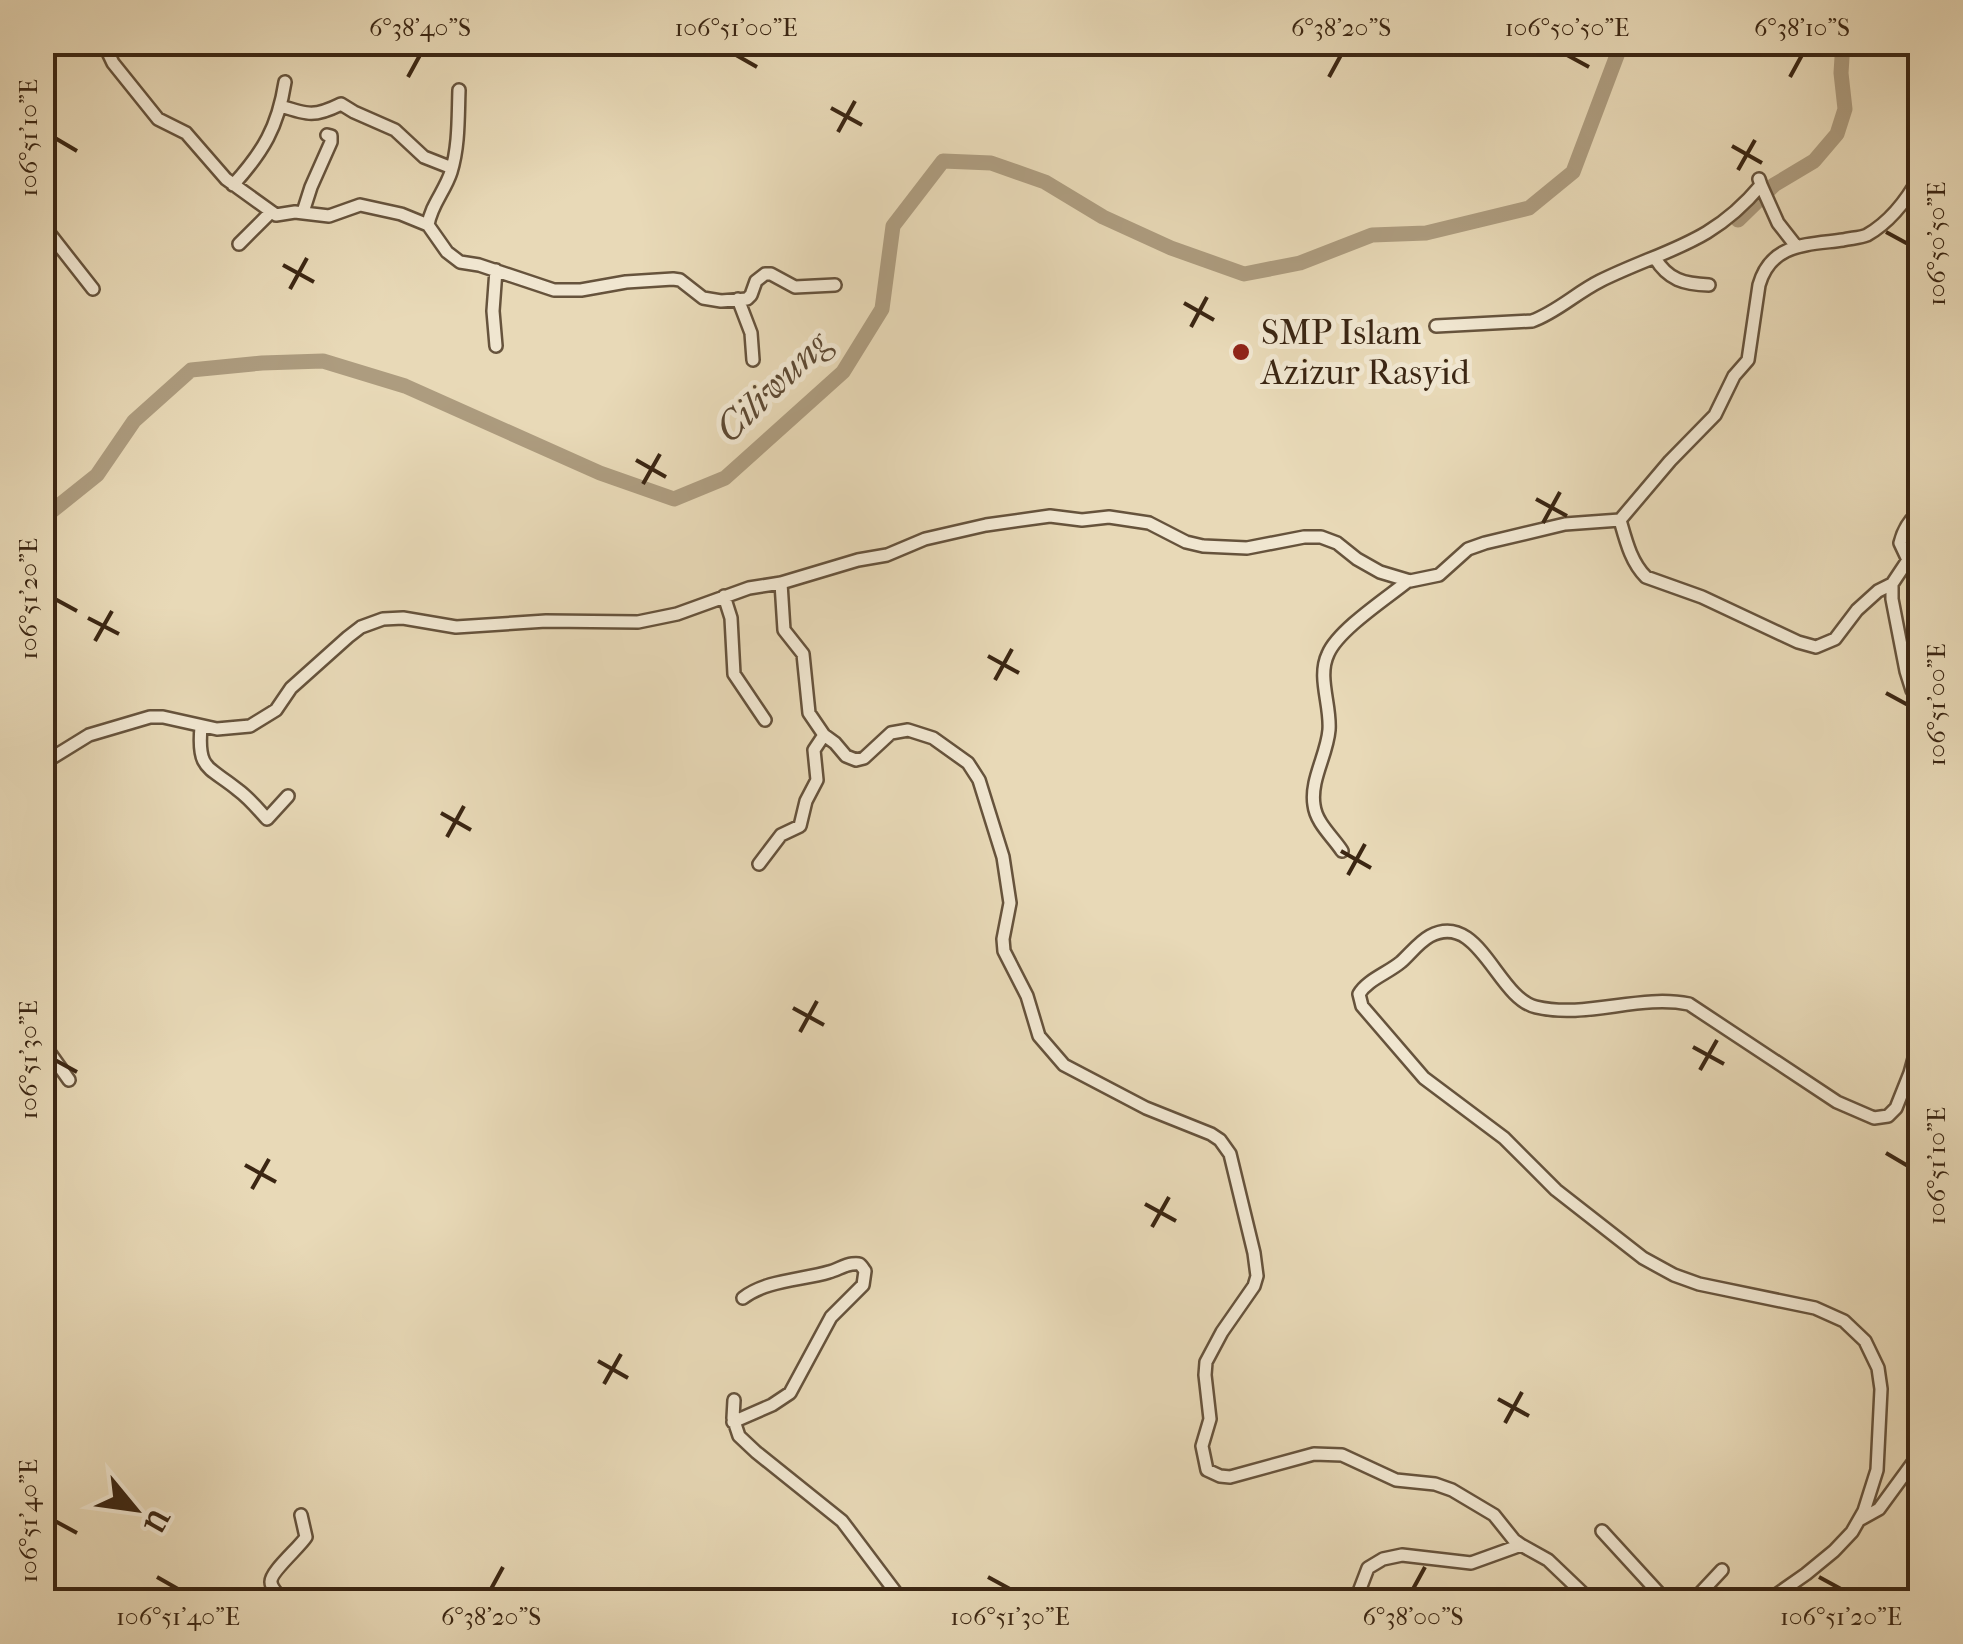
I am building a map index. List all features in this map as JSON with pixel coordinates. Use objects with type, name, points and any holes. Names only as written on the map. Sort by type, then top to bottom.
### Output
[{"type":"street","points":[[104,42],[113,63],[154,114],[186,134],[233,185],[276,216],[289,212],[328,216],[364,205],[415,218],[428,225],[455,260],[567,291],[673,278],[703,298],[720,301],[750,297],[756,281],[764,274],[795,287],[835,285]]},
{"type":"street","points":[[233,185],[267,142],[278,120],[285,82]]},
{"type":"street","points":[[428,225],[432,207],[452,168],[459,90]]},
{"type":"street","points":[[281,106],[316,115],[341,104],[394,130],[424,157],[452,168]]},
{"type":"street","points":[[303,212],[331,142],[332,136],[327,134]]},
{"type":"street","points":[[1342,851],[1318,817],[1314,803],[1330,724],[1324,677],[1332,647],[1347,630],[1408,581],[1439,575],[1468,550],[1565,524],[1620,520],[1715,414],[1734,376],[1748,360],[1762,275],[1778,254],[1796,246],[1864,236],[1896,211],[1920,176]]},
{"type":"street","points":[[1436,326],[1532,321],[1601,280],[1658,262],[1703,236],[1742,207],[1761,187],[1778,224],[1796,246]]},
{"type":"street","points":[[239,244],[270,214]]},
{"type":"street","points":[[42,224],[92,289]]},
{"type":"street","points":[[1658,262],[1678,282],[1708,285]]},
{"type":"street","points":[[496,270],[496,346]]},
{"type":"street","points":[[738,299],[750,333],[753,360]]},
{"type":"street","points":[[1620,520],[1628,548],[1646,578],[1702,597],[1816,647],[1829,643],[1857,610],[1892,584],[1908,560],[1900,543],[1902,536],[1920,512]]},
{"type":"street","points":[[42,764],[89,735],[150,717],[202,727],[250,726],[282,704],[288,690],[334,649],[376,621],[403,618],[456,627],[546,620],[643,622],[762,584],[781,583],[887,555],[925,538],[1056,515],[1077,520],[1106,516],[1149,523],[1200,546],[1247,548],[1321,537],[1337,543],[1380,572],[1408,581]]},
{"type":"street","points":[[781,583],[784,628],[800,647],[809,713],[824,735],[846,756],[860,760],[891,733],[908,730],[932,738],[968,764],[980,780],[1003,857],[1010,903],[1004,951],[1027,996],[1039,1036],[1054,1056],[1137,1104],[1211,1134],[1230,1154],[1257,1276],[1206,1362],[1210,1419],[1202,1446],[1207,1470],[1234,1477],[1314,1454],[1342,1455],[1396,1480],[1435,1484],[1494,1515],[1514,1540],[1548,1560],[1592,1602]]},
{"type":"street","points":[[1892,584],[1906,670],[1912,690],[1920,700]]},
{"type":"street","points":[[724,596],[731,618],[734,674],[765,720]]},
{"type":"street","points":[[202,727],[199,748],[213,774],[237,788],[267,819],[288,796]]},
{"type":"street","points":[[759,864],[781,835],[801,824],[806,801],[817,780],[814,750],[824,735]]},
{"type":"street","points":[[1852,1532],[1864,1511],[1879,1450],[1880,1379],[1860,1335],[1844,1321],[1815,1308],[1699,1284],[1643,1258],[1556,1190],[1504,1138],[1424,1078],[1362,1006],[1360,994],[1364,986],[1394,968],[1426,939],[1438,933],[1455,934],[1477,946],[1504,984],[1523,1002],[1554,1009],[1665,1001],[1689,1004],[1837,1102],[1874,1118],[1888,1116],[1896,1108],[1920,1037]]},
{"type":"street","points":[[42,1042],[69,1080]]},
{"type":"street","points":[[733,1422],[790,1393],[831,1317],[862,1286],[865,1270],[856,1263],[847,1265],[764,1288],[743,1298]]},
{"type":"street","points":[[734,1400],[733,1422],[739,1436],[842,1520],[903,1602]]},
{"type":"street","points":[[1766,1602],[1817,1566],[1860,1520],[1879,1508],[1920,1453]]},
{"type":"street","points":[[285,1602],[270,1581],[306,1537],[302,1516]]},
{"type":"street","points":[[1602,1531],[1667,1602]]},
{"type":"street","points":[[1355,1602],[1368,1568],[1383,1559],[1402,1555],[1472,1562],[1520,1545]]},
{"type":"street","points":[[1692,1602],[1722,1570]]},
{"type":"waterway","name":"Ciliwung","points":[[42,519],[97,475],[134,421],[191,370],[323,361],[405,386],[600,473],[674,499],[725,478],[843,372],[882,309],[893,226],[943,161],[991,163],[1045,182],[1103,217],[1171,248],[1244,274],[1300,263],[1372,235],[1426,233],[1529,208],[1573,172],[1622,42]]},
{"type":"waterway","points":[[1738,220],[1774,185],[1814,161],[1837,134],[1845,109],[1843,42]]},
{"type":"place","name":"SMP Islam Azizur Rasyid","points":[[1241,352]]}]
